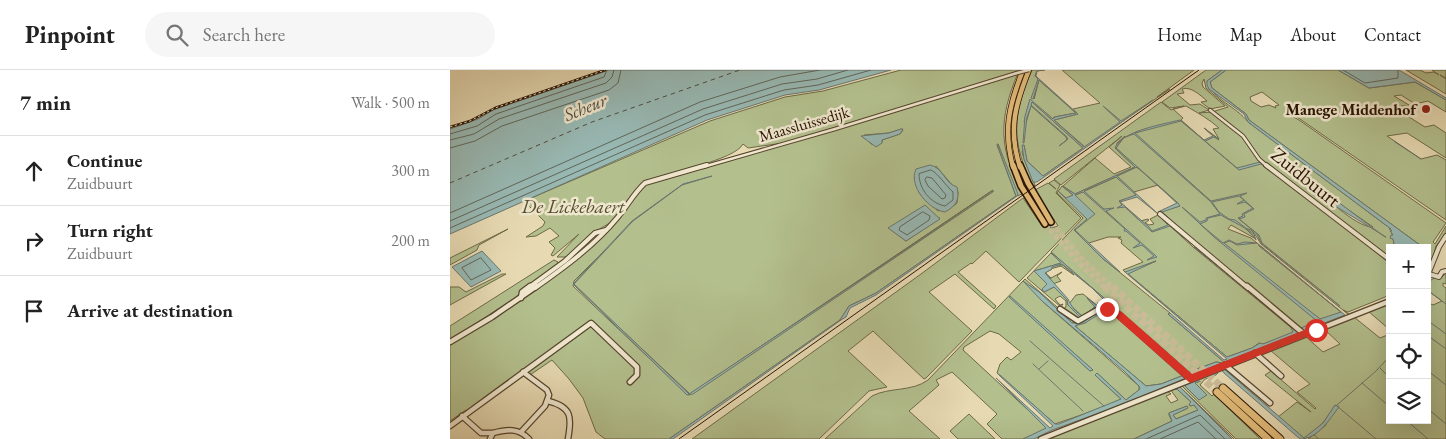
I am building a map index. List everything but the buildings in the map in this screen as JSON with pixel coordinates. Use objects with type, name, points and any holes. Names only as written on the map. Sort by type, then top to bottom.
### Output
[{"type":"highway","points":[[1023,70],[1009,106],[1007,137],[1018,180],[1045,224]]},
{"type":"highway","points":[[1029,70],[1015,106],[1012,127],[1014,143],[1026,182],[1052,222]]},
{"type":"highway","points":[[1268,439],[1220,390],[1280,439]]},
{"type":"street","name":"Maassluissedijk","points":[[450,342],[521,298],[522,292],[565,261],[595,233],[606,230],[618,217],[638,188],[645,183],[835,129],[1029,70]]},
{"type":"street","name":"Zuidbuurt","points":[[1210,110],[1243,136],[1259,159],[1281,178],[1386,257]]},
{"type":"street","points":[[1160,214],[1304,334]]},
{"type":"street","points":[[1431,268],[1439,247],[1446,236]]},
{"type":"street","points":[[1431,274],[1439,277],[1442,272],[1446,271]]},
{"type":"street","points":[[1041,439],[1386,303]]},
{"type":"street","points":[[1060,309],[1077,322],[1082,321],[1101,308],[1114,312],[1190,379]]},
{"type":"street","points":[[450,426],[591,323],[637,367],[637,375],[630,382]]},
{"type":"street","points":[[1255,353],[1281,376]]},
{"type":"street","points":[[1225,365],[1270,403]]},
{"type":"street","points":[[521,432],[548,401],[549,395],[547,390],[523,372]]},
{"type":"street","points":[[548,401],[562,406],[569,414],[571,420],[568,439]]},
{"type":"street","points":[[462,416],[481,433],[512,430],[521,432],[529,439]]},
{"type":"street","points":[[490,439],[493,433]]},
{"type":"green space","name":"De Lickebaert","points":[[901,70],[1025,70],[783,143],[748,148],[743,144],[737,150],[714,161],[646,182],[634,192],[613,220],[595,232],[566,257],[557,257],[579,234],[553,256],[551,255],[555,248],[549,242],[559,236],[550,228],[536,236],[526,237],[543,226],[545,222],[527,204],[530,202],[529,199],[710,121],[785,97],[823,91]]},
{"type":"green space","points":[[1032,70],[1045,70],[1037,71],[1035,76],[1038,79],[1034,99],[1039,80],[1076,113],[1054,117],[1053,119],[1030,100],[1024,122],[1026,123],[1032,102],[1083,148],[1043,176],[1027,161],[1024,145],[1022,152],[1035,185],[1033,187],[1021,156],[1017,128],[1021,101]]},
{"type":"green space","points":[[1062,70],[1194,70],[1157,97],[1170,89],[1085,147],[1054,120],[1078,114],[1073,109],[1100,103]]},
{"type":"green space","points":[[1206,70],[1222,70],[1207,81],[1219,98],[1248,122],[1391,229],[1394,244],[1386,244],[1386,259],[1350,232],[1386,260],[1386,297],[1348,312],[1343,310],[1349,314],[1386,301],[1349,315],[1261,244],[1251,230],[1246,229],[1256,239],[1231,225],[1228,229],[1251,238],[1342,313],[1320,319],[1283,292],[1317,321],[1317,323],[1302,329],[1199,246],[1163,213],[1162,211],[1180,206],[1158,185],[1134,192],[1136,196],[1119,201],[1140,221],[1148,219],[1145,223],[1149,225],[1154,224],[1150,219],[1158,215],[1193,247],[1294,330],[1289,335],[1263,344],[1259,343],[1252,348],[1227,357],[1127,273],[1156,261],[1126,273],[1123,270],[1143,262],[1121,243],[1122,240],[1118,238],[1121,237],[1108,237],[1089,243],[1102,258],[1170,313],[1168,314],[1224,362],[1228,362],[1192,377],[1182,370],[1191,376],[1222,363],[1216,362],[1189,372],[1051,252],[1083,218],[1057,193],[1062,186],[1073,195],[1069,198],[1116,177],[1126,185],[1117,176],[1136,167],[1139,169],[1116,148],[1135,167],[1075,194],[1063,186],[1095,158],[1114,174],[1131,167],[1109,147],[1122,136],[1061,185],[1054,179],[1161,102],[1171,110],[1173,109],[1183,118],[1181,120],[1205,141],[1214,136],[1204,128],[1219,139],[1213,129],[1219,128],[1203,116],[1186,106],[1170,108],[1162,102]],"holes":[[[1204,79],[1206,88],[1228,107],[1212,112],[1199,113],[1209,110],[1200,104],[1190,105],[1177,94],[1184,93],[1182,89],[1185,88],[1195,92],[1207,101],[1201,102],[1210,109],[1225,106],[1203,87]],[[1125,136],[1116,148],[1117,143]],[[1307,181],[1373,227],[1366,226],[1348,216]]]},
{"type":"green space","points":[[1226,70],[1338,70],[1369,88],[1415,82],[1446,100],[1446,112],[1428,101],[1415,104],[1401,95],[1394,96],[1409,105],[1395,107],[1405,108],[1396,109],[1400,112],[1414,115],[1409,117],[1425,127],[1434,125],[1446,133],[1446,158],[1407,133],[1387,136],[1421,159],[1437,155],[1446,160],[1446,220],[1297,117],[1288,114],[1446,223],[1433,242],[1435,244],[1446,226],[1446,234],[1436,246],[1432,262],[1431,244],[1419,244],[1249,120],[1246,114],[1212,88],[1210,82]],"holes":[[[1262,92],[1279,105],[1275,106],[1276,108],[1269,105],[1261,107],[1251,101],[1250,97]]]},
{"type":"green space","points":[[1406,70],[1420,70],[1426,73],[1434,72],[1439,75],[1432,70],[1446,70],[1446,78],[1440,75],[1446,79],[1446,94]]},
{"type":"green space","points":[[1018,73],[1007,105],[1004,134],[1009,162],[1022,194],[1017,196],[998,144],[1016,196],[876,293],[849,306],[840,320],[669,439],[605,439],[596,432],[583,398],[552,360],[530,375],[523,370],[468,411],[466,410],[450,421],[450,344],[509,308],[570,265],[615,221],[637,191],[647,183],[849,126]],"holes":[[[903,130],[900,134],[882,140],[882,143],[871,144],[864,135]],[[936,166],[958,192],[957,203],[952,207],[938,211],[919,193]],[[993,190],[689,395],[573,286],[574,281],[606,249],[574,285],[690,394]],[[940,218],[906,241],[889,228]]]},
{"type":"green space","points":[[1054,180],[1060,185],[1056,193],[1081,218],[1019,282],[986,251],[972,264],[958,272],[996,306],[994,309],[955,274],[929,292],[972,331],[926,378],[924,379],[873,331],[848,351],[887,387],[869,391],[819,439],[692,439],[1023,198],[1042,226],[1049,225],[1051,228],[1058,226],[1035,190],[1048,183],[1056,189],[1049,183]]},
{"type":"green space","points":[[508,229],[479,245],[477,250],[450,265],[450,258]]},
{"type":"green space","points":[[1051,253],[1062,263],[1054,265],[1063,265],[1074,275],[1061,266],[1043,271],[1043,272],[1051,279],[1048,276],[1051,278],[1062,272],[1057,276],[1061,281],[1050,285],[1036,272],[1051,266],[1034,271],[1047,284],[1042,289],[1044,292],[1054,287],[1080,317],[1085,317],[1081,320],[1063,309],[1066,307],[1066,301],[1060,296],[1055,299],[1060,305],[1063,304],[1061,307],[1027,278]]},
{"type":"green space","points":[[554,260],[558,262],[556,267],[515,298],[450,340],[450,326]]},
{"type":"green space","points":[[1446,273],[1446,284],[1443,283],[1443,286],[1446,288],[1446,439],[1308,439],[1325,426],[1336,405],[1323,423],[1305,439],[1278,417],[1297,402],[1311,412],[1265,375],[1271,371],[1316,408],[1297,392],[1310,384],[1270,350],[1305,336],[1323,352],[1340,344],[1324,329],[1354,317],[1380,338],[1386,336],[1386,424],[1431,424],[1431,304],[1442,301],[1431,293],[1431,280],[1441,278]]},
{"type":"green space","points":[[502,274],[506,274],[450,305],[450,287],[459,287],[466,292]]},
{"type":"green space","points":[[1025,279],[1073,321],[1079,322],[1096,312],[1084,321],[1076,323],[1072,323],[1030,286],[1042,301],[1139,386],[1139,390],[1126,400],[1097,373],[1095,375],[1121,399],[1107,406],[1055,424],[997,373],[1000,364],[1007,357],[1011,360],[1021,352],[999,334],[990,331],[964,347],[963,350],[1041,422],[1046,428],[1043,431],[1023,439],[1002,439],[987,424],[997,414],[952,372],[936,380],[939,385],[909,411],[940,439],[825,439],[872,396],[886,391],[922,384]],"holes":[[[1009,296],[1093,370],[1090,371]]]},
{"type":"green space","points":[[1083,294],[1098,306],[1088,314],[1097,306],[1087,298],[1095,307],[1082,316],[1069,304],[1076,295]]},
{"type":"green space","points":[[1386,304],[1386,327],[1368,311]]},
{"type":"green space","points":[[1106,310],[1114,312],[1152,344],[1147,341],[1112,312]]},
{"type":"green space","points":[[1101,311],[1112,313],[1181,371],[1187,378],[1134,400],[1186,377],[1184,375],[1161,384],[1146,386],[1074,325],[1085,323]]},
{"type":"green space","points":[[1201,376],[1187,386],[1199,400],[1195,383],[1205,379],[1200,385],[1212,396],[1214,394],[1260,439],[1236,439],[1181,384]]},
{"type":"green space","points":[[1178,385],[1234,439],[1179,386],[1172,389],[1177,389],[1191,402],[1190,406],[1194,405],[1198,410],[1176,419],[1173,415],[1188,408],[1187,406],[1169,413],[1172,421],[1134,439],[1050,439],[1079,425],[1166,390],[1171,394],[1166,396],[1171,403],[1178,400],[1170,389]]},
{"type":"green space","points":[[969,414],[995,439],[958,439],[950,431]]},
{"type":"water","name":"Scheur","points":[[609,70],[891,70],[819,90],[785,95],[707,120],[450,234],[450,129],[478,119],[493,110]]},
{"type":"water","points":[[1222,70],[1226,70],[1210,82],[1212,88],[1246,114],[1249,120],[1419,244],[1394,244],[1393,239],[1390,238],[1393,235],[1389,229],[1391,229],[1248,122],[1244,114],[1209,89],[1207,81]]},
{"type":"water","points":[[1338,70],[1399,70],[1446,98],[1446,100],[1415,82],[1369,88]]},
{"type":"water","points":[[1037,71],[1036,76],[1078,114],[1054,120],[1084,147],[1120,122],[1103,106],[1121,121],[1153,100],[1037,182],[1033,182],[1024,159],[1022,145],[1024,145],[1027,161],[1043,176],[1083,148],[1032,102],[1031,105],[1068,139],[1031,106],[1027,117],[1023,143],[1025,116],[1030,99],[1053,119],[1076,113],[1039,80],[1033,99],[1031,98],[1038,79],[1035,76]]},
{"type":"water","points":[[1180,120],[1204,140],[1213,136],[1205,129],[1219,140],[1214,137],[1205,141],[1237,168],[1260,162],[1300,194],[1261,164],[1239,170],[1181,121],[1135,133],[1211,201],[1247,193],[1240,196],[1253,208],[1245,202],[1237,204],[1244,200],[1239,196],[1212,202],[1219,212],[1229,219],[1235,220],[1254,234],[1256,240],[1245,228],[1221,215],[1208,218],[1207,221],[1200,224],[1182,207],[1200,222],[1206,220],[1206,218],[1220,214],[1210,201],[1134,134],[1125,137],[1144,129]]},
{"type":"water","points":[[903,129],[900,134],[882,140],[882,143],[876,147],[861,136],[889,133]]},
{"type":"water","points":[[1122,140],[1116,148],[1178,203],[1180,206],[1162,212],[1196,243],[1160,211],[1177,203],[1137,167],[1117,176],[1157,213],[1137,197],[1120,202],[1152,231],[1168,225],[1159,216],[1192,244],[1170,226],[1152,232],[1125,207],[1117,208],[1122,205],[1119,201],[1136,195],[1116,177],[1084,191],[1104,209],[1114,208],[1106,211],[1157,257],[1147,260],[1154,256],[1142,245],[1133,248],[1140,243],[1124,231],[1125,229],[1083,192],[1075,195],[1095,214],[1075,230],[1120,272],[1102,258],[1074,230],[1087,219],[1058,191],[1066,198],[1073,195],[1062,186],[1075,194],[1135,167],[1115,148]]},
{"type":"water","points":[[997,144],[1018,194],[1017,196],[876,295],[850,308],[846,317],[673,439],[669,439],[840,320],[849,306],[876,293],[1016,196]]},
{"type":"water","points":[[930,165],[938,169],[949,182],[957,187],[958,196],[956,202],[945,212],[933,207],[917,190],[914,176],[916,169]]},
{"type":"water","points":[[712,176],[682,185],[633,221],[574,284],[689,394],[994,191],[693,394],[687,395],[573,284],[632,221],[683,184]]},
{"type":"water","points":[[1306,178],[1381,234],[1327,201]]},
{"type":"water","points":[[925,205],[940,219],[906,241],[888,228]]},
{"type":"water","points":[[1253,208],[1244,214],[1245,217],[1238,218],[1243,216],[1242,214]]},
{"type":"water","points":[[1243,222],[1259,235],[1262,243],[1340,306],[1261,243],[1257,234]]},
{"type":"water","points":[[1201,225],[1223,243],[1229,240],[1237,244],[1245,242],[1257,243],[1237,245],[1230,241],[1224,243],[1320,319],[1341,312],[1258,245],[1345,315],[1224,362],[1168,314],[1170,313],[1224,360],[1227,359],[1125,272],[1156,261],[1128,274],[1227,357],[1293,332],[1290,326],[1194,247],[1274,310],[1199,245],[1301,328],[1317,321]]},
{"type":"water","points":[[482,251],[501,271],[471,287],[452,267]]},
{"type":"water","points":[[1051,252],[1189,372],[1216,362],[1222,363],[1190,376],[1115,310],[1104,306],[1108,304],[1092,288],[1062,264],[1052,267],[1052,269],[1045,273],[1078,313],[1083,316],[1095,307],[1087,298],[1097,306],[1085,317],[1080,317],[1054,287],[1044,292],[1042,289],[1047,284],[1034,271],[1061,263]]},
{"type":"water","points":[[1023,281],[1039,292],[1072,323],[1082,323],[1103,309],[1112,312],[1151,345],[1112,313],[1104,311],[1085,323],[1075,326],[1146,386],[1161,384],[1184,375],[1186,378],[1116,407],[1052,430],[1034,439],[1023,439],[1046,428],[996,378],[1050,428],[1053,426],[999,375],[1055,424],[1121,399],[1095,375],[1097,373],[1126,400],[1140,389],[1124,371],[1042,301]]},
{"type":"water","points":[[1010,296],[1093,370],[1090,371]]},
{"type":"water","points":[[1223,368],[1304,438],[1323,423],[1335,405],[1339,407],[1318,432],[1312,436],[1306,438],[1300,439],[1224,373],[1221,369]]},
{"type":"water","points":[[1216,371],[1218,373],[1216,375],[1195,383],[1207,395],[1199,400],[1185,386],[1184,383]]},
{"type":"water","points":[[1179,386],[1232,439],[1134,439],[1172,421],[1169,413],[1187,406],[1188,408],[1173,415],[1176,419],[1198,410],[1194,405],[1191,406],[1189,404],[1191,402],[1177,389],[1172,389]]},
{"type":"waterway","points":[[1395,142],[1421,159]]},
{"type":"waterway","points":[[1431,293],[1446,304]]},
{"type":"waterway","points":[[1431,323],[1446,334]]},
{"type":"waterway","points":[[1431,338],[1446,349]]},
{"type":"waterway","points":[[1030,341],[1104,406]]},
{"type":"waterway","points":[[1362,383],[1386,360]]},
{"type":"waterway","points":[[1039,369],[1048,361]]},
{"type":"waterway","points":[[1033,364],[1083,411]]},
{"type":"waterway","points":[[1380,368],[1386,374]]},
{"type":"waterway","points":[[1431,373],[1446,385]]},
{"type":"waterway","points":[[1337,405],[1362,383]]},
{"type":"waterway","points":[[1362,383],[1386,404]]},
{"type":"waterway","points":[[1337,406],[1376,439]]},
{"type":"waterway","points":[[1431,411],[1446,424]]},
{"type":"waterway","points":[[1411,424],[1428,439]]},
{"type":"waterway","points":[[1314,435],[1319,439]]},
{"type":"ferry route","points":[[450,183],[592,122],[740,70]]},
{"type":"tunnel","points":[[1051,222],[1082,259],[1113,288]]},
{"type":"tunnel","points":[[1045,224],[1076,260],[1105,288]]},
{"type":"tunnel","points":[[1104,286],[1217,392]]},
{"type":"tunnel","points":[[1112,286],[1223,388]]},
{"type":"tram line","points":[[679,439],[1199,70]]},
{"type":"railway","points":[[450,127],[470,121],[495,108],[605,70]]},
{"type":"place","name":"Manege Middenhof","points":[[1426,109]]},
{"type":"route","points":[[1107,309],[1118,315],[1190,379],[1316,330]]}]
